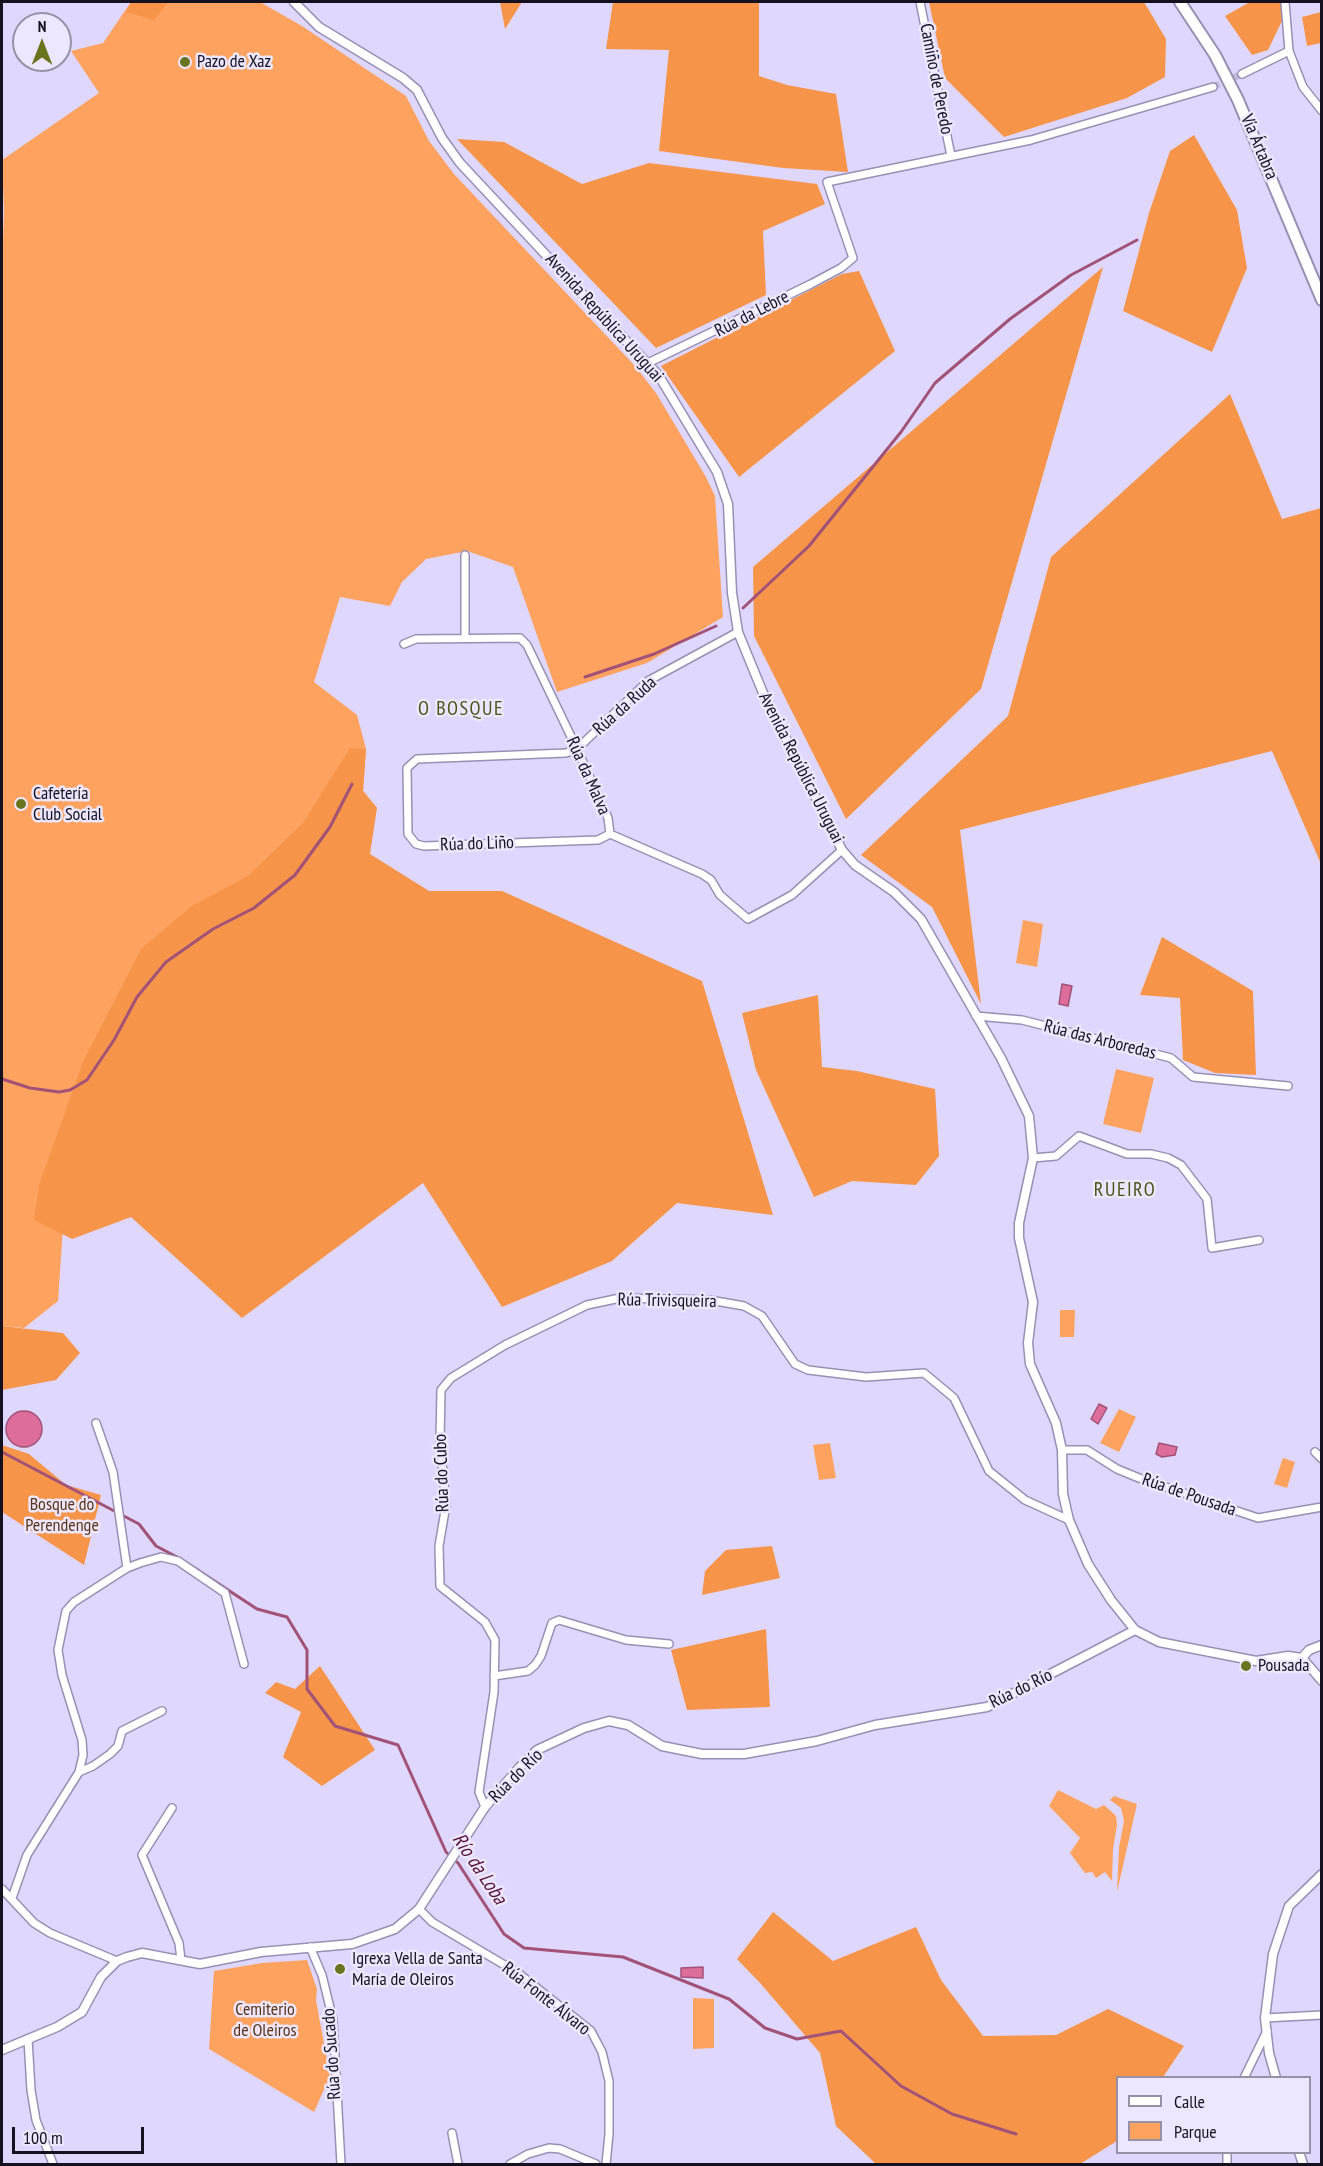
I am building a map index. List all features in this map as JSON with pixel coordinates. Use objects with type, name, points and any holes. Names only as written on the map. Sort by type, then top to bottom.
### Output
[{"type":"highway","name":"Vía Ártabra","points":[[1180,2],[1215,56],[1238,99],[1322,300]]},
{"type":"street","name":"Avenida República Uruguai","points":[[294,2],[319,27],[388,68],[417,90],[442,138],[460,163],[648,363],[676,401],[724,488],[728,504],[732,593],[738,632],[763,693],[842,849],[855,865],[894,892],[921,919],[1029,1116],[1033,1158],[1019,1223],[1021,1250],[1033,1302],[1030,1364],[1056,1423],[1062,1450],[1063,1494],[1069,1520],[1094,1573],[1111,1600],[1135,1630],[1159,1642],[1228,1658],[1256,1661],[1288,1656],[1302,1658]]},
{"type":"street","name":"Camiño de Peredo","points":[[920,2],[951,156]]},
{"type":"street","points":[[1285,2],[1289,51],[1303,87],[1322,111]]},
{"type":"street","points":[[1242,74],[1289,51]]},
{"type":"street","points":[[951,156],[1031,140],[1213,87]]},
{"type":"street","name":"Rúa da Lebre","points":[[648,363],[811,284],[842,268],[853,258],[827,182],[951,156]]},
{"type":"street","points":[[465,555],[465,638]]},
{"type":"street","name":"Rúa da Ruda","points":[[577,749],[648,681],[738,632]]},
{"type":"street","name":"Rúa da Malva","points":[[404,645],[416,639],[520,638],[527,645],[577,749],[608,818],[610,834],[702,874],[711,880],[720,895],[748,918],[792,895],[842,849]]},
{"type":"street","name":"Rúa do Liño","points":[[577,749],[566,753],[417,759],[406,768],[408,834],[416,844],[424,846],[598,840],[610,834]]},
{"type":"street","name":"Rúa das Arboredas","points":[[976,1016],[1022,1020],[1171,1058],[1193,1077],[1288,1086]]},
{"type":"street","points":[[1033,1158],[1056,1156],[1079,1136],[1127,1154],[1168,1158],[1181,1165],[1207,1198],[1212,1248],[1259,1240]]},
{"type":"street","name":"Rúa Trivisqueira","points":[[441,1390],[451,1378],[505,1345],[588,1305],[620,1298],[710,1299],[744,1306],[762,1316],[795,1364],[808,1370],[866,1377],[924,1373],[954,1398],[989,1471],[1025,1500],[1069,1520]]},
{"type":"street","name":"Rúa do Cubo","points":[[441,1390],[440,1441],[446,1504],[439,1546],[440,1586],[485,1622],[495,1640],[494,1676],[478,1792],[485,1807]]},
{"type":"street","points":[[96,1422],[113,1472],[127,1568]]},
{"type":"street","name":"Rúa de Pousada","points":[[1062,1450],[1087,1449],[1117,1469],[1139,1478],[1258,1518],[1322,1507]]},
{"type":"street","points":[[1315,1452],[1322,1459]]},
{"type":"street","points":[[12,1898],[27,1855],[79,1772],[83,1755],[82,1740],[62,1675],[58,1650],[66,1611],[74,1602],[127,1568],[161,1557],[178,1561],[225,1593],[244,1664]]},
{"type":"street","points":[[494,1676],[528,1671],[541,1656],[552,1623],[560,1620],[626,1640],[669,1644]]},
{"type":"street","name":"Rúa do Río","points":[[117,1961],[142,1953],[200,1964],[261,1952],[352,1944],[372,1939],[395,1929],[419,1909],[485,1807],[537,1750],[584,1728],[609,1721],[628,1725],[662,1746],[702,1754],[744,1754],[817,1741],[875,1725],[987,1707],[1135,1630]]},
{"type":"street","points":[[1322,1645],[1309,1650],[1302,1658],[1322,1681]]},
{"type":"street","points":[[79,1772],[93,1766],[110,1754],[118,1746],[122,1731],[162,1711]]},
{"type":"street","points":[[172,1808],[142,1855],[179,1942],[181,1960]]},
{"type":"street","points":[[1275,2076],[1269,2053],[1265,2018],[1273,1954],[1289,1906],[1322,1874]]},
{"type":"street","points":[[2,1889],[34,1923],[50,1933],[117,1961],[101,1977],[82,2012],[57,2027],[2,2050]]},
{"type":"street","name":"Rúa Fonte Álvaro","points":[[419,1909],[432,1922],[518,1973],[591,2031],[602,2052],[609,2081],[609,2134],[606,2164]]},
{"type":"street","name":"Rúa do Sucado","points":[[310,1947],[322,1975],[333,2020],[341,2164]]},
{"type":"street","points":[[1265,2018],[1322,2015]]},
{"type":"street","points":[[1245,2076],[1266,2031]]},
{"type":"street","points":[[28,2039],[31,2090],[36,2120],[53,2164]]},
{"type":"street","points":[[452,2133],[458,2164]]},
{"type":"street","points":[[510,2164],[528,2154],[549,2148],[560,2149],[596,2164]]},
{"type":"green space","points":[[131,2],[260,2],[302,26],[406,96],[429,141],[454,174],[635,366],[656,393],[715,496],[723,617],[647,663],[557,692],[513,567],[467,551],[426,559],[402,582],[390,606],[340,597],[314,682],[357,715],[366,749],[363,791],[377,808],[66,1184],[58,1301],[24,1328],[2,1326],[2,277],[4,211],[2,160],[99,93],[72,51],[103,43]]},
{"type":"green space","points":[[131,2],[168,2],[154,20],[126,12]]},
{"type":"green space","points":[[500,2],[522,2],[505,29]]},
{"type":"green space","points":[[613,2],[759,2],[759,76],[787,85],[836,94],[848,172],[783,168],[659,151],[669,50],[606,49]]},
{"type":"green space","points":[[929,2],[1144,2],[1166,39],[1165,77],[1127,98],[1004,137],[945,78]]},
{"type":"green space","points":[[1250,2],[1281,2],[1282,21],[1268,50],[1252,55],[1225,16]]},
{"type":"green space","points":[[1321,12],[1321,43],[1307,46],[1302,17]]},
{"type":"green space","points":[[1194,135],[1237,210],[1247,268],[1212,352],[1123,311],[1149,213],[1170,151]]},
{"type":"green space","points":[[457,139],[504,142],[582,184],[649,163],[817,184],[825,204],[763,231],[766,295],[656,348]]},
{"type":"green space","points":[[1103,267],[981,689],[846,819],[754,636],[753,567]]},
{"type":"green space","points":[[859,271],[895,351],[739,477],[661,366],[842,274]]},
{"type":"green space","points":[[1230,394],[1282,519],[1321,508],[1321,864],[1272,751],[960,830],[981,1004],[932,907],[861,855],[1008,716],[1051,557]]},
{"type":"green space","points":[[350,748],[366,749],[363,791],[377,808],[370,854],[429,891],[502,891],[702,981],[773,1215],[677,1203],[612,1261],[502,1307],[423,1183],[242,1318],[131,1217],[72,1239],[34,1220],[39,1185],[83,1062],[141,949],[192,906],[248,876],[303,823]]},
{"type":"green space","points":[[1023,920],[1043,924],[1037,967],[1016,963]]},
{"type":"green space","points":[[1162,937],[1253,991],[1256,1075],[1215,1073],[1183,1060],[1180,998],[1140,995]]},
{"type":"green space","points":[[818,995],[822,1067],[857,1071],[935,1089],[939,1156],[916,1185],[852,1181],[814,1197],[756,1070],[742,1013]]},
{"type":"green space","points":[[1116,1069],[1154,1078],[1141,1133],[1103,1124]]},
{"type":"green space","points":[[1060,1310],[1075,1310],[1074,1337],[1060,1337]]},
{"type":"green space","points":[[2,1326],[63,1333],[80,1353],[56,1380],[2,1390]]},
{"type":"green space","points":[[1119,1409],[1136,1417],[1119,1452],[1100,1443]]},
{"type":"green space","points":[[830,1443],[836,1478],[819,1480],[813,1445]]},
{"type":"green space","name":"Bosque do Perendenge","points":[[2,1445],[29,1454],[66,1485],[101,1495],[84,1565],[2,1512]]},
{"type":"green space","points":[[1283,1458],[1295,1462],[1287,1488],[1274,1484]]},
{"type":"green space","points":[[772,1546],[780,1578],[702,1595],[705,1571],[726,1550]]},
{"type":"green space","points":[[766,1629],[770,1707],[687,1710],[671,1650]]},
{"type":"green space","points":[[320,1666],[375,1750],[322,1786],[283,1757],[301,1712],[265,1693],[276,1682],[295,1689]]},
{"type":"green space","points":[[1058,1790],[1096,1809],[1104,1805],[1116,1816],[1112,1881],[1105,1872],[1096,1878],[1092,1872],[1085,1873],[1070,1853],[1080,1838],[1049,1806]]},
{"type":"green space","points":[[1114,1796],[1137,1804],[1117,1892],[1119,1847],[1124,1821],[1121,1808],[1110,1800]]},
{"type":"green space","points":[[773,1912],[833,1961],[916,1927],[941,1980],[983,2036],[1056,2035],[1108,2009],[1184,2046],[1164,2076],[1116,2076],[1116,2142],[1080,2164],[876,2164],[836,2126],[820,2053],[737,1959]]},
{"type":"green space","name":"Cemiterio de Oleiros","points":[[307,1960],[317,1989],[316,2000],[330,2076],[314,2112],[209,2049],[214,1971],[262,1963]]},
{"type":"green space","points":[[693,1998],[714,1999],[714,2048],[693,2049]]},
{"type":"shaded area","points":[[1062,984],[1072,986],[1068,1006],[1059,1004]]},
{"type":"shaded area","points":[[1099,1404],[1107,1408],[1098,1424],[1091,1419]]},
{"type":"shaded area","points":[[24,1411],[37,1416],[42,1429],[37,1442],[24,1447],[11,1442],[6,1429],[11,1416]]},
{"type":"shaded area","points":[[1159,1443],[1177,1447],[1175,1455],[1162,1457],[1156,1454]]},
{"type":"shaded area","points":[[703,1967],[703,1978],[681,1977],[681,1968]]},
{"type":"waterway","points":[[743,608],[809,546],[901,432],[935,383],[1010,319],[1071,275],[1137,240]]},
{"type":"waterway","points":[[585,677],[654,654],[716,626]]},
{"type":"waterway","points":[[2,1079],[30,1088],[59,1092],[70,1090],[87,1080],[114,1040],[137,997],[166,962],[213,929],[254,908],[295,875],[330,827],[352,784]]},
{"type":"waterway","name":"Río da Loba","points":[[2,1452],[139,1524],[156,1546],[179,1558]]},
{"type":"waterway","name":"Río da Loba","points":[[187,1563],[257,1609],[287,1617],[307,1650],[307,1689],[335,1726],[398,1745],[446,1852],[458,1863],[504,1934],[524,1948],[623,1957],[729,1999],[765,2028],[797,2039],[841,2031],[901,2086],[952,2114],[1016,2134]]},
{"type":"tunnel","points":[[1213,87],[1242,74]]},
{"type":"place","name":"Pazo de Xaz","points":[[185,62]]},
{"type":"place","name":"Cafetería Club Social","points":[[21,804]]},
{"type":"place","name":"Pousada","points":[[1246,1666]]},
{"type":"place","name":"Igrexa Vella de Santa María de Oleiros","points":[[340,1969]]},
{"type":"district","name":"O BOSQUE","points":[[461,709]]},
{"type":"district","name":"RUEIRO","points":[[1125,1190]]}]
